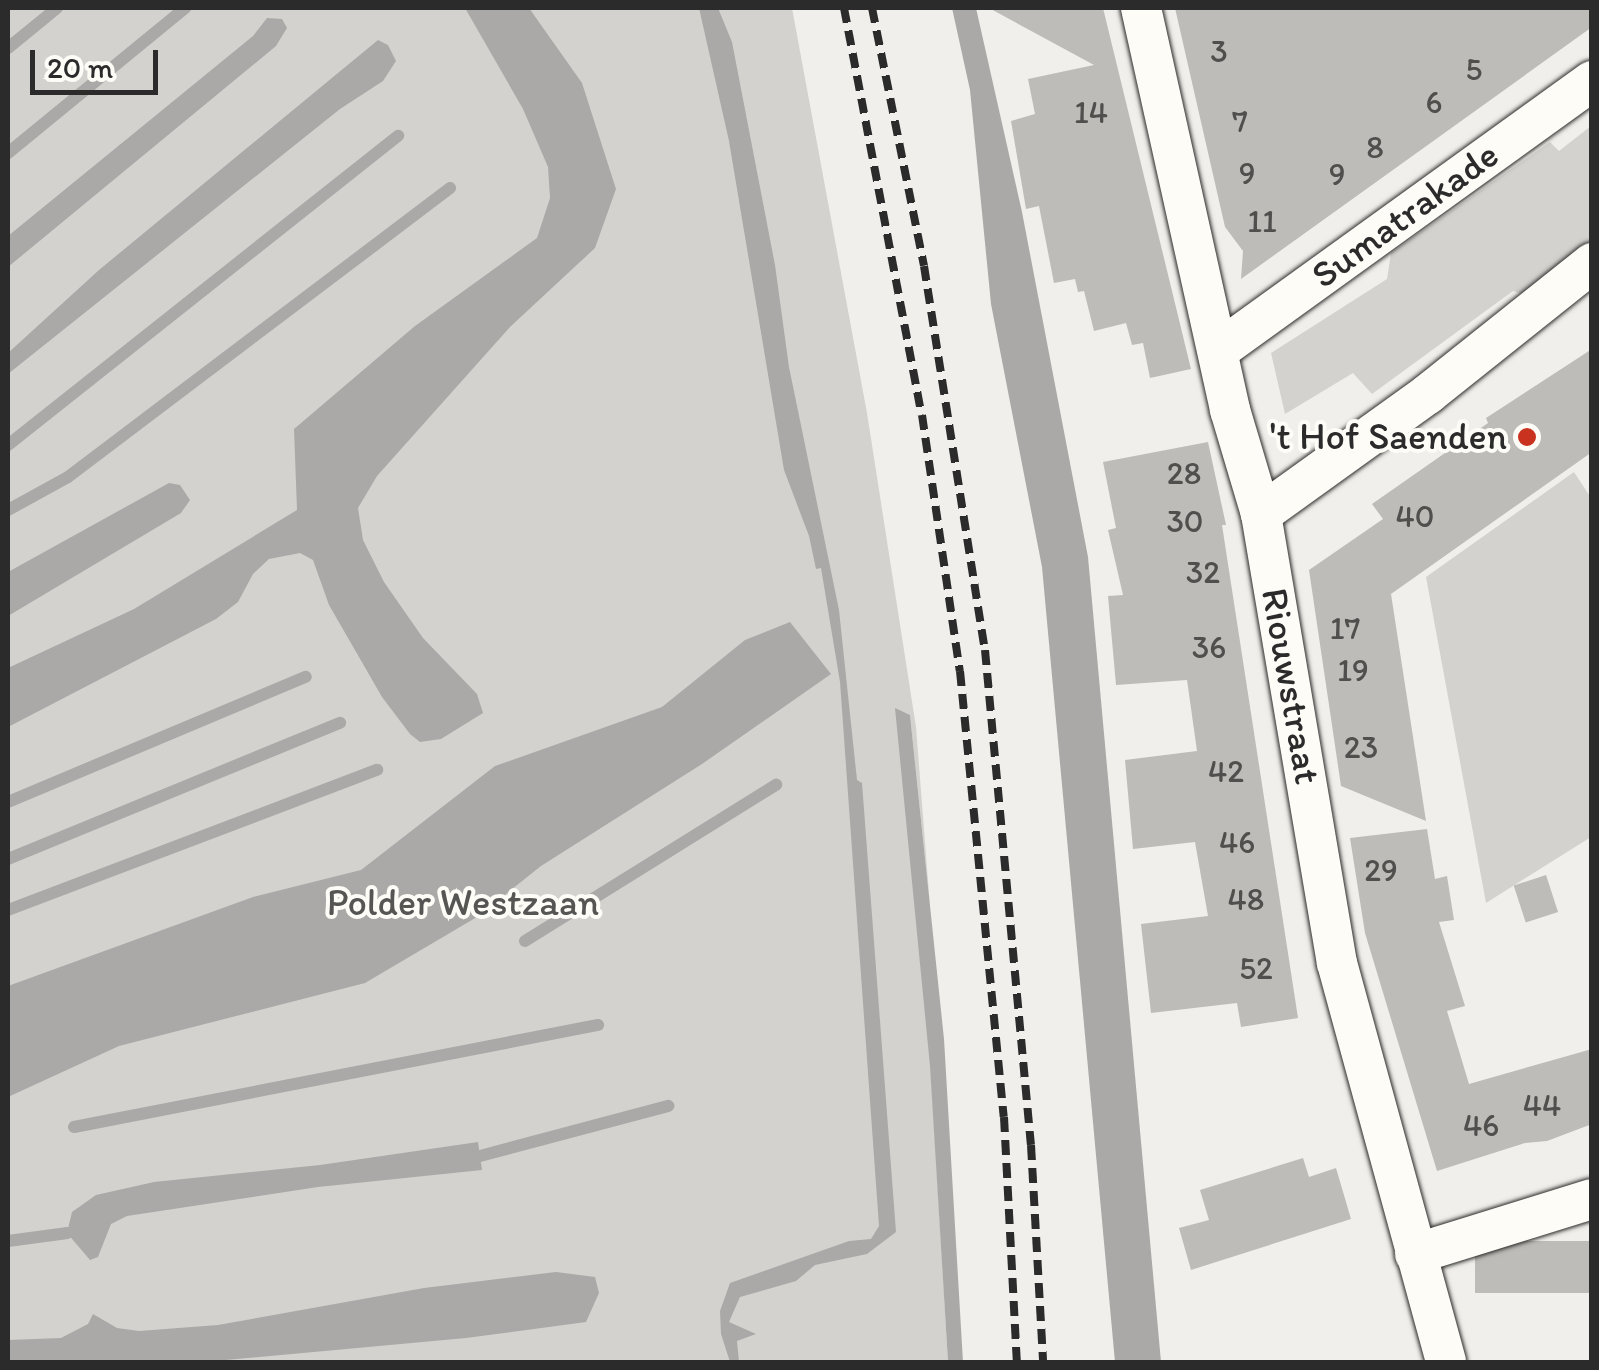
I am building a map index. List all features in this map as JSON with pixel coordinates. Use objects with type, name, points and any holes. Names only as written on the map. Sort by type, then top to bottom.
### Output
[{"type":"street","name":"Riouwstraat","points":[[1141,8],[1230,410],[1262,514],[1338,963],[1446,1362]]},
{"type":"street","name":"Sumatrakade","points":[[1219,350],[1592,81]]},
{"type":"street","points":[[1262,514],[1428,394],[1592,262]]},
{"type":"street","points":[[1415,1254],[1592,1199]]},
{"type":"green space","name":"Polder Westzaan","points":[[8,8],[792,8],[867,413],[916,727],[930,906],[910,715],[948,1362],[8,1362]]},
{"type":"green space","points":[[1591,126],[1591,240],[1527,295],[1513,291],[1372,394],[1353,373],[1285,414],[1271,353],[1387,279],[1391,253],[1550,142],[1559,151]]},
{"type":"green space","points":[[1574,472],[1591,498],[1591,837],[1486,903],[1426,577]]},
{"type":"shaded area","points":[[465,8],[529,8],[582,83],[616,189],[595,248],[510,327],[377,476],[358,508],[363,540],[384,582],[423,638],[477,694],[483,713],[441,739],[420,742],[410,734],[382,697],[329,605],[313,560],[300,553],[269,559],[253,574],[238,602],[216,619],[8,727],[8,668],[134,609],[297,510],[294,429],[415,326],[537,238],[550,198],[548,167],[523,109]]},
{"type":"shaded area","points":[[699,8],[718,8],[732,42],[775,265],[789,367],[839,610],[857,780],[862,783],[896,1232],[867,1254],[815,1265],[796,1281],[740,1297],[729,1322],[756,1334],[737,1341],[739,1362],[730,1362],[721,1334],[720,1311],[730,1283],[849,1241],[871,1239],[879,1226],[840,682],[821,568],[816,569],[809,536],[784,470],[729,141]]},
{"type":"shaded area","points":[[952,8],[976,8],[1022,212],[1088,557],[1161,1362],[1115,1362],[1042,567],[991,304],[970,90]]},
{"type":"shaded area","points":[[267,18],[282,19],[287,28],[276,46],[8,267],[8,236],[253,36]]},
{"type":"shaded area","points":[[378,40],[388,45],[396,61],[383,81],[340,109],[8,374],[8,353],[99,270]]},
{"type":"shaded area","points":[[169,483],[180,485],[190,500],[181,513],[8,616],[8,572]]},
{"type":"shaded area","points":[[790,622],[831,674],[702,764],[541,866],[477,917],[365,983],[119,1046],[8,1097],[8,986],[253,897],[361,870],[495,766],[662,707],[745,640]]},
{"type":"shaded area","points":[[895,708],[910,715],[944,1039],[963,1362],[948,1362],[930,1066]]},
{"type":"shaded area","points":[[478,1142],[482,1170],[318,1187],[127,1216],[111,1224],[98,1257],[90,1260],[67,1233],[72,1212],[96,1195],[154,1182],[320,1165]]},
{"type":"shaded area","points":[[556,1272],[595,1277],[599,1293],[586,1322],[466,1338],[204,1362],[8,1362],[8,1340],[61,1338],[88,1324],[93,1314],[117,1328],[139,1331],[218,1325],[424,1288]]},
{"type":"building","points":[[989,8],[1103,8],[1191,369],[1150,378],[1143,343],[1132,345],[1126,323],[1094,331],[1084,291],[1078,292],[1075,279],[1054,283],[1039,206],[1026,209],[1011,121],[1035,114],[1028,79],[1094,65]]},
{"type":"building","points":[[1175,8],[1592,8],[1592,27],[1241,279],[1243,251],[1225,227]]},
{"type":"building","points":[[1592,349],[1592,452],[1391,594],[1426,821],[1341,786],[1309,570],[1383,519],[1372,504],[1488,423],[1486,418]]},
{"type":"building","points":[[1208,442],[1226,525],[1222,525],[1298,1018],[1241,1027],[1237,1003],[1151,1013],[1141,924],[1208,916],[1195,842],[1133,849],[1125,760],[1197,751],[1187,680],[1116,685],[1108,596],[1123,595],[1108,530],[1116,528],[1103,462]]},
{"type":"building","points":[[1427,829],[1435,879],[1447,876],[1454,920],[1439,922],[1465,1006],[1447,1011],[1469,1084],[1592,1049],[1592,1124],[1547,1141],[1525,1143],[1437,1171],[1365,933],[1350,838]]},
{"type":"building","points":[[1546,875],[1558,912],[1526,923],[1514,886]]},
{"type":"building","points":[[1303,1158],[1309,1177],[1336,1168],[1351,1219],[1191,1270],[1179,1228],[1209,1220],[1200,1190]]},
{"type":"building","points":[[1475,1241],[1592,1241],[1592,1293],[1475,1293]]},
{"type":"waterway","points":[[8,48],[57,8]]},
{"type":"waterway","points":[[8,153],[185,8]]},
{"type":"waterway","points":[[8,445],[398,136]]},
{"type":"waterway","points":[[8,510],[68,477],[450,188]]},
{"type":"waterway","points":[[8,802],[306,677]]},
{"type":"waterway","points":[[8,859],[340,723]]},
{"type":"waterway","points":[[8,910],[377,770]]},
{"type":"waterway","points":[[525,941],[776,785]]},
{"type":"waterway","points":[[74,1127],[598,1025]]},
{"type":"waterway","points":[[480,1156],[668,1106]]},
{"type":"waterway","points":[[8,1241],[67,1233]]},
{"type":"railway","points":[[844,8],[922,415],[960,671],[1004,1117],[1017,1362]]},
{"type":"railway","points":[[872,8],[924,266],[985,650],[1031,1145],[1043,1362]]},
{"type":"place","name":"'t Hof Saenden","points":[[1527,437]]}]
